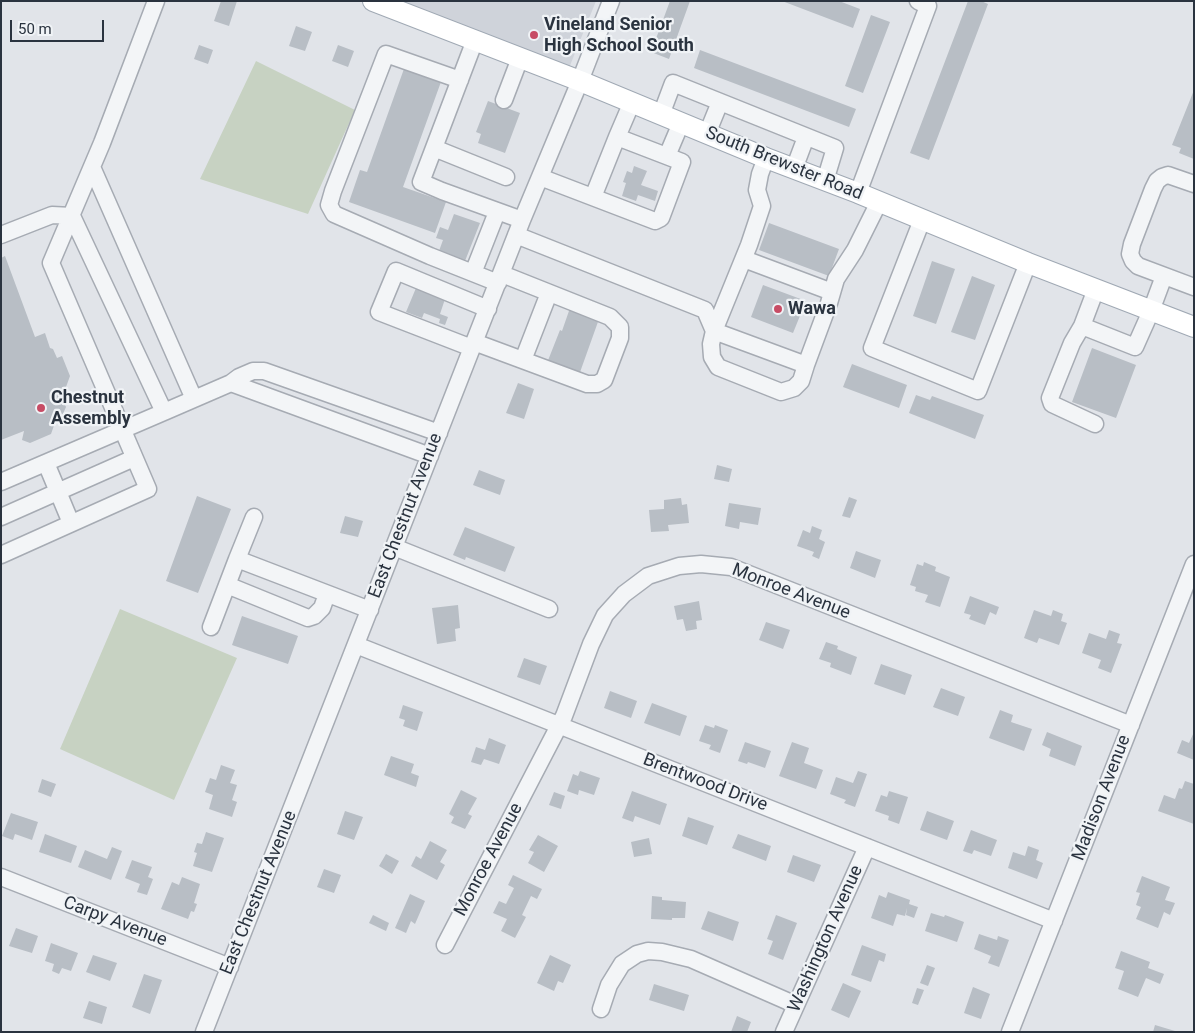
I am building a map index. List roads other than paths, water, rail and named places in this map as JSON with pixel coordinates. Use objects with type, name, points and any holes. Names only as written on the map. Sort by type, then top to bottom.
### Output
[{"type":"main road","name":"South Brewster Road","points":[[373,1],[580,81],[1028,263],[1194,327]]},
{"type":"street","points":[[1,555],[148,489],[51,262],[92,167],[156,1]]},
{"type":"street","name":"East Chestnut Avenue","points":[[204,1032],[519,227],[611,1]]},
{"type":"street","points":[[858,193],[928,6],[918,1]]},
{"type":"street","points":[[475,40],[422,182],[497,212],[519,227],[705,310],[714,331],[806,365]]},
{"type":"street","points":[[460,80],[386,54],[332,191],[329,205],[334,214],[473,273],[500,278],[549,293],[610,318],[620,327],[620,338],[604,380],[597,384],[587,384],[524,360],[473,345],[379,312],[396,271],[488,308]]},
{"type":"street","points":[[504,100],[520,58]]},
{"type":"street","points":[[661,114],[673,83],[835,148],[825,181]]},
{"type":"street","points":[[594,197],[632,102]]},
{"type":"street","points":[[707,134],[720,102]]},
{"type":"street","points":[[667,156],[681,123]]},
{"type":"street","points":[[540,177],[650,220],[659,220],[662,218],[682,162],[617,137]]},
{"type":"street","points":[[794,169],[806,137]]},
{"type":"street","points":[[434,148],[506,177]]},
{"type":"street","points":[[766,158],[757,190],[762,206],[744,259],[714,331],[711,344],[712,357],[718,367],[781,392],[794,388],[801,381],[836,279],[855,250],[879,202]]},
{"type":"street","points":[[92,167],[194,399]]},
{"type":"street","points":[[1194,184],[1168,175],[1157,181],[1132,244],[1130,254],[1132,261],[1138,266],[1194,288]]},
{"type":"street","points":[[473,273],[497,212]]},
{"type":"street","points":[[1,235],[52,215],[72,216]]},
{"type":"street","points":[[72,216],[164,412]]},
{"type":"street","points":[[922,220],[872,348],[978,391],[1028,263]]},
{"type":"street","points":[[744,259],[832,292]]},
{"type":"street","points":[[1082,326],[1135,347],[1164,276]]},
{"type":"street","points":[[1095,424],[1052,404],[1050,398],[1096,289]]},
{"type":"street","points":[[524,360],[549,293]]},
{"type":"street","points":[[1,482],[232,383],[239,377],[253,371],[270,372],[439,433]]},
{"type":"street","points":[[232,383],[430,456]]},
{"type":"street","points":[[1,518],[134,458]]},
{"type":"street","points":[[46,463],[72,523]]},
{"type":"street","points":[[211,626],[254,517]]},
{"type":"street","points":[[394,547],[549,609]]},
{"type":"street","points":[[237,559],[370,610]]},
{"type":"street","name":"Monroe Avenue","points":[[445,944],[559,726],[573,696],[591,644],[605,615],[624,594],[648,576],[679,566],[701,564],[731,567],[1131,725]]},
{"type":"street","name":"Madison Avenue","points":[[1010,1032],[1194,564]]},
{"type":"street","points":[[227,585],[308,618],[314,616],[322,608],[327,594]]},
{"type":"street","name":"Brentwood Drive","points":[[356,645],[1054,921]]},
{"type":"street","name":"Washington Avenue","points":[[784,1032],[867,847]]},
{"type":"street","name":"Carpy Avenue","points":[[1,878],[230,966]]},
{"type":"street","points":[[600,1009],[609,985],[622,964],[637,954],[648,951],[662,952],[691,959],[796,1005]]},
{"type":"place","name":"Vineland Senior High School South","points":[[534,35]]},
{"type":"place","name":"Wawa","points":[[778,309]]},
{"type":"place","name":"Chestnut Assembly","points":[[41,408]]}]
